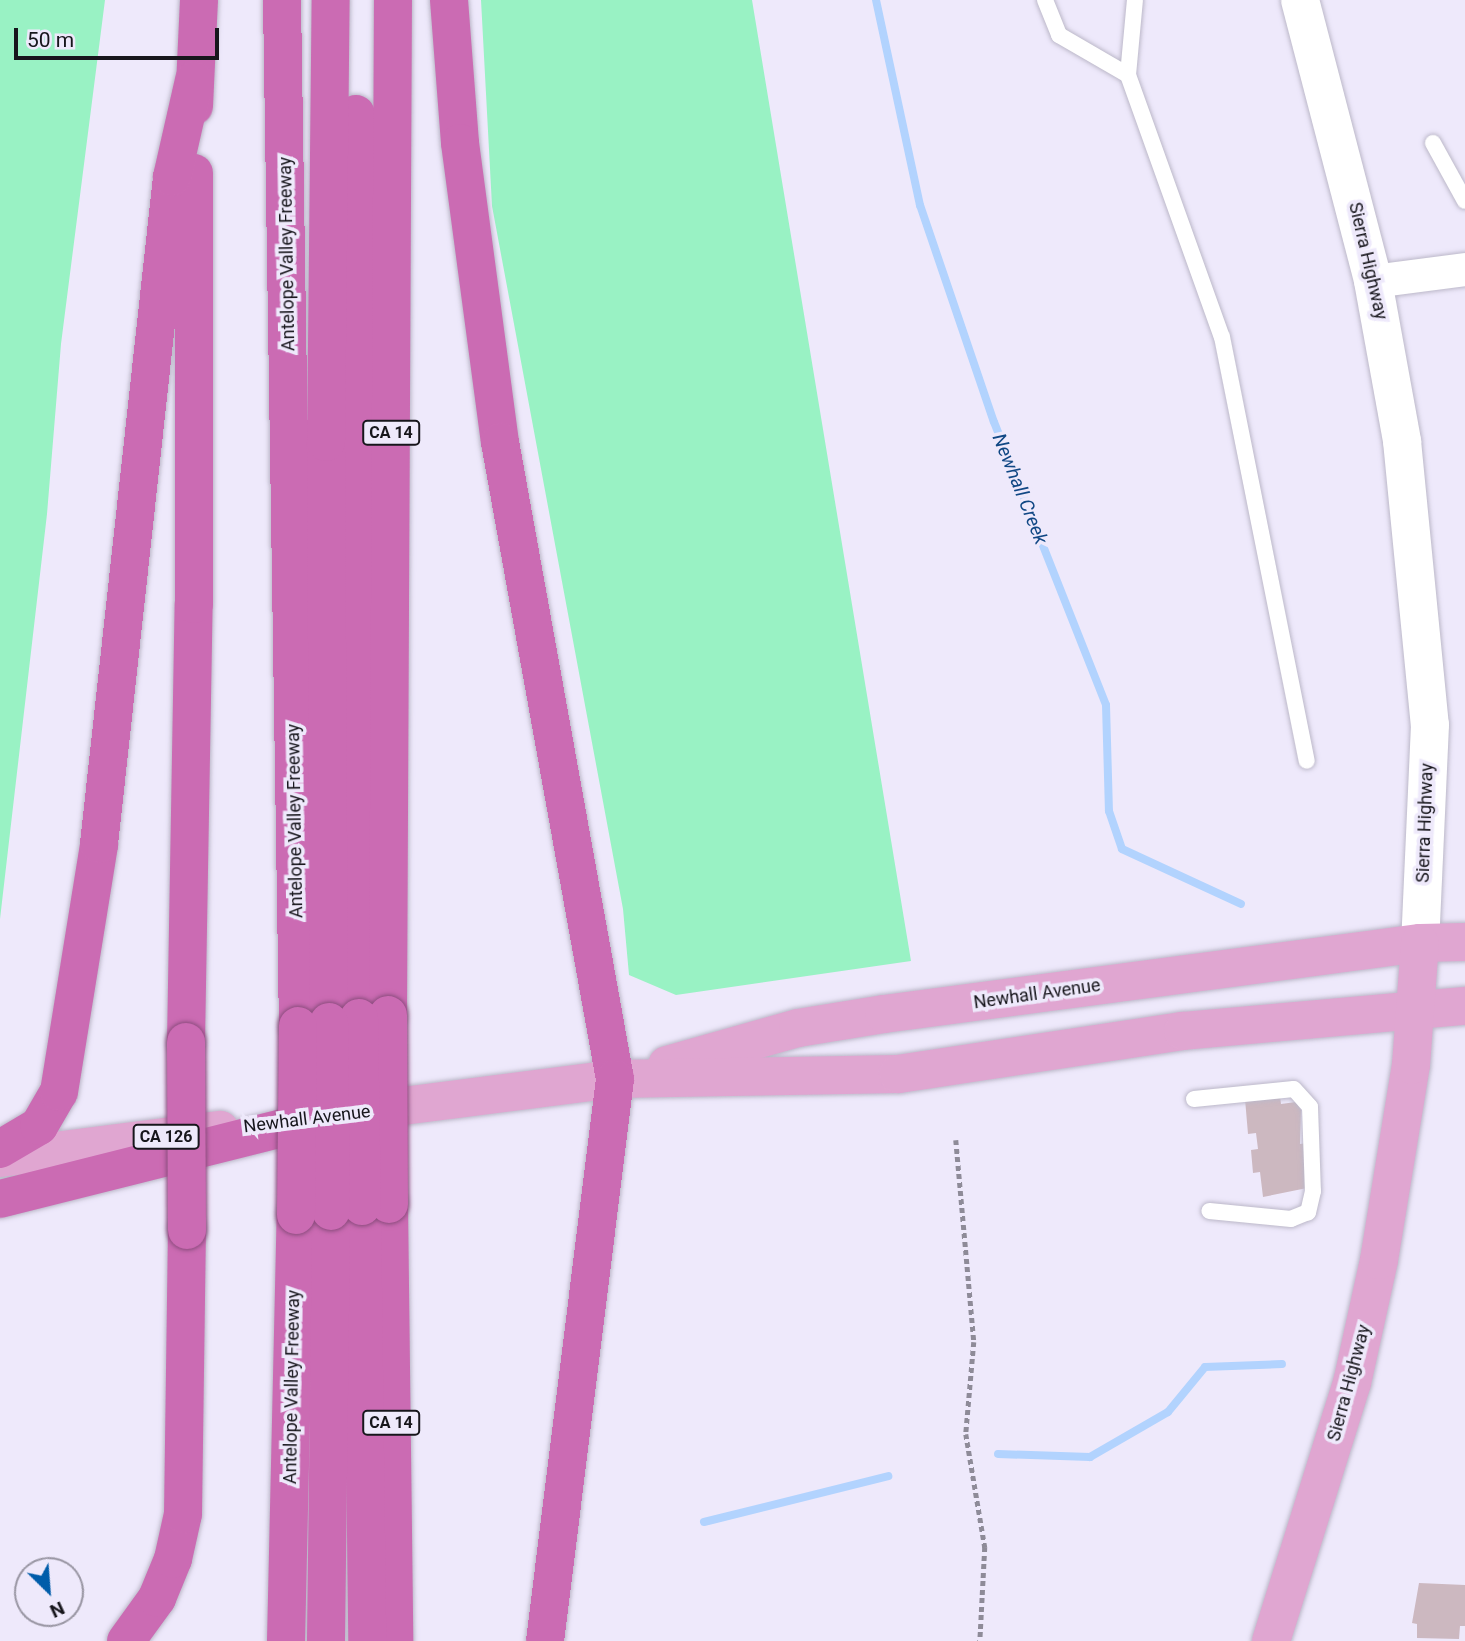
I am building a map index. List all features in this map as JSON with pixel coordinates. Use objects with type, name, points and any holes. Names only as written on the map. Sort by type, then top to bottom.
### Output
[{"type":"highway","points":[[126,1641],[157,1598],[173,1559],[183,1514],[187,1230],[186,1042],[194,604],[194,80],[199,0]]},
{"type":"highway","name":"Antelope Valley Freeway","points":[[282,0],[344,1020],[344,1209],[286,1641]]},
{"type":"highway","points":[[331,0],[326,442],[344,1020]]},
{"type":"highway","points":[[344,1020],[356,0]]},
{"type":"highway","name":"Antelope Valley Freeway","points":[[393,0],[344,1020],[344,1209],[394,1641]]},
{"type":"highway","points":[[449,0],[460,143],[500,442],[615,1079],[545,1641]]},
{"type":"highway","points":[[0,1149],[39,1126],[60,1092],[99,845],[172,177],[194,80]]},
{"type":"highway","points":[[0,1199],[331,1115]]},
{"type":"highway","points":[[326,1641],[344,1209]]},
{"type":"highway","points":[[344,1209],[367,1641]]},
{"type":"main road","name":"Sierra Highway","points":[[1271,1641],[1352,1383],[1379,1260],[1398,1154],[1416,1008],[1430,725],[1402,441],[1373,281],[1300,0]]},
{"type":"main road","name":"Newhall Avenue","points":[[615,1079],[797,1028],[1420,943],[1465,942]]},
{"type":"main road","name":"Newhall Avenue","points":[[0,1158],[615,1079],[898,1074],[1183,1031],[1416,1008],[1465,1006]]},
{"type":"street","points":[[1373,281],[1465,269]]},
{"type":"lane","points":[[1045,0],[1059,35],[1128,75]]},
{"type":"lane","points":[[1135,0],[1128,75],[1223,337],[1307,761]]},
{"type":"lane","points":[[1433,143],[1465,201]]},
{"type":"lane","points":[[1194,1099],[1294,1090],[1310,1107],[1313,1191],[1308,1212],[1291,1219],[1209,1211]]},
{"type":"path","points":[[956,1140],[974,1342],[966,1434],[985,1547],[980,1641]]},
{"type":"green space","points":[[0,0],[105,0],[61,344],[47,514],[0,919]]},
{"type":"green space","points":[[481,0],[752,0],[911,961],[676,995],[629,975],[623,909],[492,206]]},
{"type":"building","points":[[1280,1096],[1281,1104],[1296,1102],[1301,1110],[1300,1144],[1309,1143],[1312,1187],[1263,1197],[1260,1172],[1253,1173],[1251,1150],[1258,1149],[1256,1133],[1248,1134],[1245,1099]]},
{"type":"building","points":[[1419,1583],[1465,1585],[1465,1626],[1460,1626],[1459,1639],[1417,1638],[1417,1624],[1412,1623]]},
{"type":"waterway","name":"Newhall Creek","points":[[876,0],[920,205],[994,422],[1106,705],[1109,811],[1122,849],[1241,904]]},
{"type":"waterway","points":[[998,1454],[1090,1457],[1168,1412],[1205,1367],[1282,1364]]},
{"type":"waterway","points":[[704,1522],[888,1476]]}]
